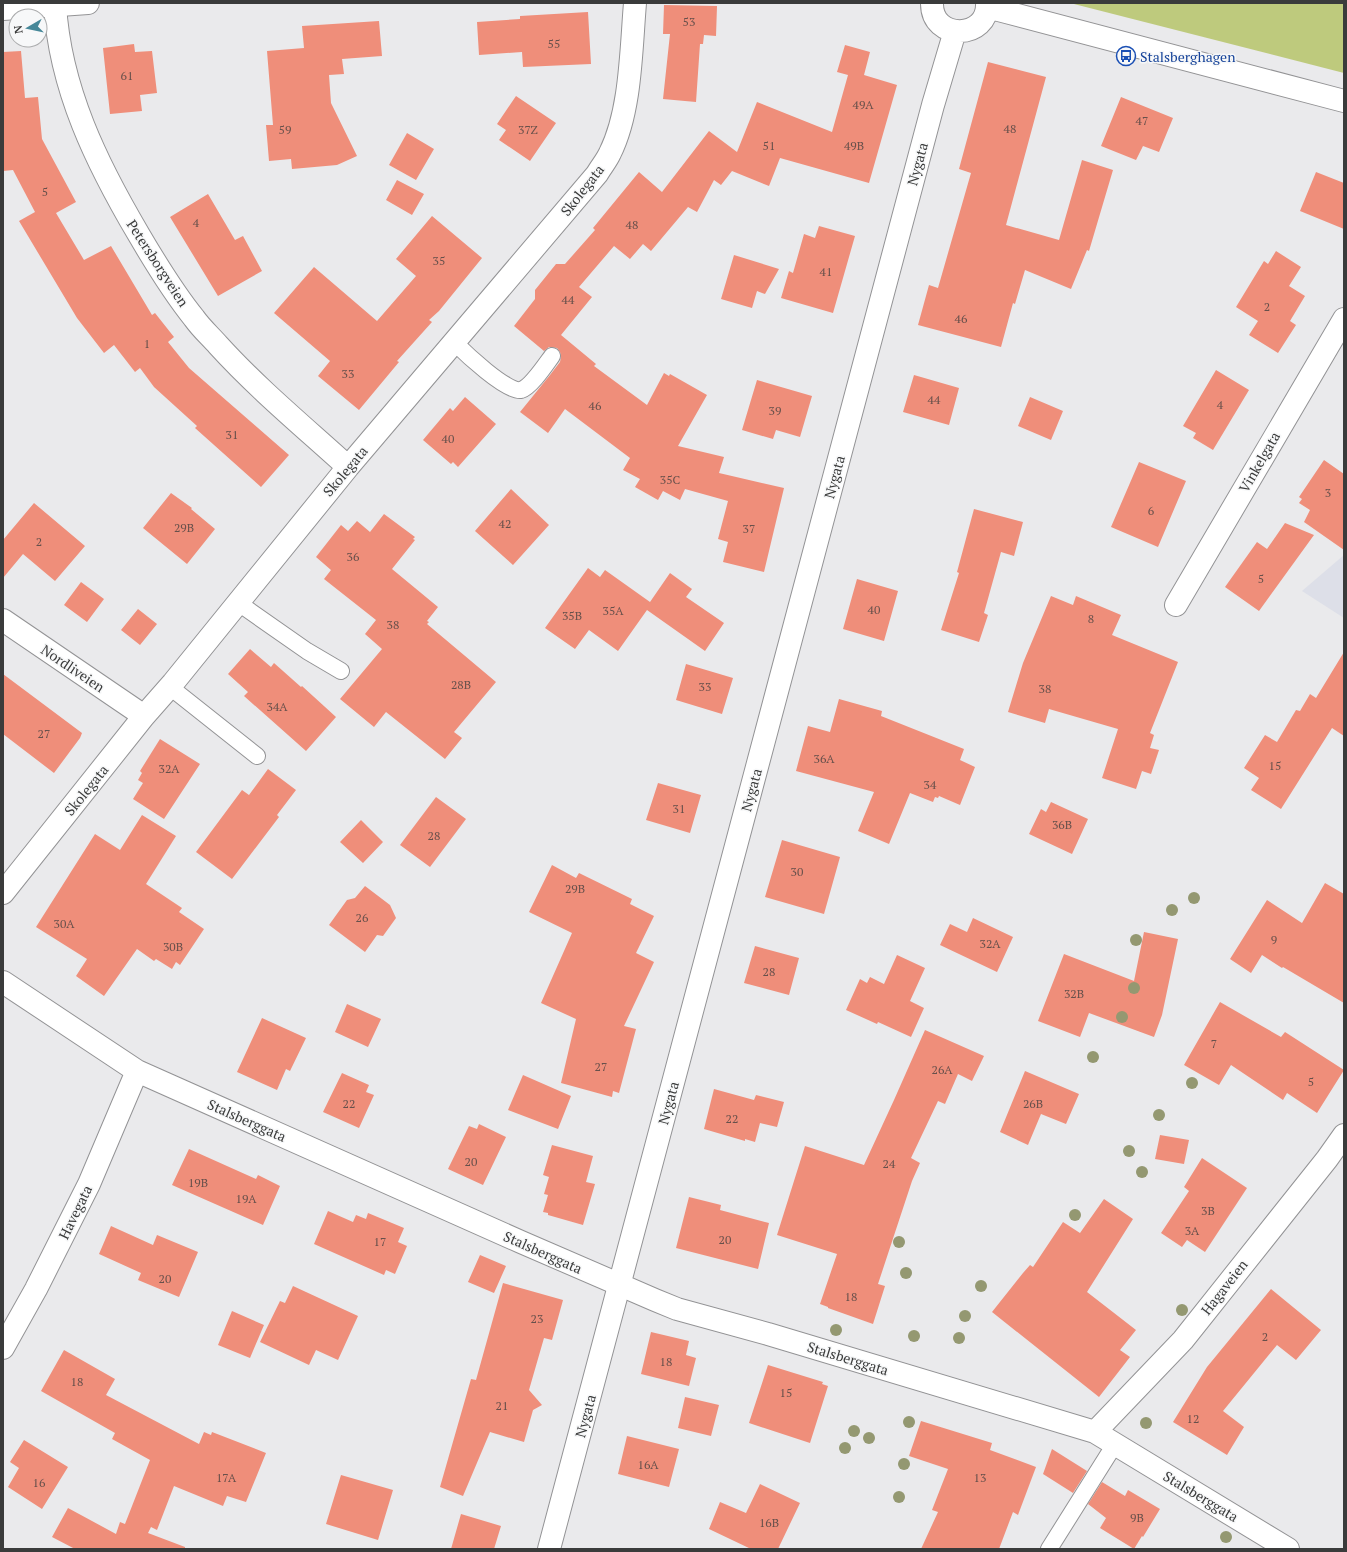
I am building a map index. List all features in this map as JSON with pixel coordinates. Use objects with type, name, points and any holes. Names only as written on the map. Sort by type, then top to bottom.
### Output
[{"type":"street","points":[[3,9],[88,3]]},
{"type":"street","name":"Skolegata","points":[[3,893],[144,716],[170,687],[237,602],[348,467],[597,174],[610,154],[617,136],[624,109],[635,3]]},
{"type":"street","points":[[932,3],[932,9],[936,19],[944,28],[955,32],[966,31],[976,26],[984,18],[987,5],[1344,101]]},
{"type":"street","name":"Petersborgveien","points":[[56,5],[57,26],[63,65],[73,102],[88,139],[109,183],[161,272],[194,319],[239,368],[348,467]]},
{"type":"street","name":"Nygata","points":[[549,1549],[812,555],[933,105],[955,32]]},
{"type":"street","name":"Vinkelgata","points":[[1176,605],[1344,319]]},
{"type":"street","name":"Nordliveien","points":[[3,620],[144,716]]},
{"type":"street","name":"Stalsberggata","points":[[3,982],[137,1071],[619,1286],[677,1309],[768,1334],[1095,1432],[1288,1549]]},
{"type":"street","name":"Havegata","points":[[3,1348],[36,1289],[89,1184],[137,1071]]},
{"type":"street","name":"Hagaveien","points":[[1095,1432],[1183,1340],[1327,1159],[1344,1135]]},
{"type":"lane","points":[[454,342],[478,365],[495,378],[517,390],[522,390],[530,384],[552,356]]},
{"type":"lane","points":[[237,602],[307,651],[341,671]]},
{"type":"lane","points":[[170,687],[256,756]]},
{"type":"lane","points":[[1049,1549],[1115,1444]]},
{"type":"shaded area","points":[[1344,555],[1344,618],[1302,591]]},
{"type":"green space","points":[[1070,3],[1344,3],[1344,73]]},
{"type":"building","points":[[664,5],[717,6],[716,36],[704,35],[703,44],[700,44],[696,102],[663,99],[670,34],[663,34]]},
{"type":"building","points":[[588,12],[591,64],[523,67],[522,52],[479,55],[477,22],[520,19],[520,16]]},
{"type":"building","points":[[379,21],[382,56],[342,59],[344,74],[329,75],[331,103],[357,156],[337,165],[292,169],[291,159],[269,161],[266,125],[273,125],[267,51],[304,48],[302,26]]},
{"type":"building","points":[[134,44],[135,52],[152,51],[157,93],[140,95],[142,111],[110,114],[103,48]]},
{"type":"building","points":[[845,45],[870,52],[864,75],[897,85],[869,183],[780,158],[769,186],[732,171],[721,185],[714,180],[697,212],[688,207],[651,251],[643,244],[630,259],[614,246],[579,287],[592,297],[561,335],[596,364],[594,366],[647,405],[664,373],[669,376],[670,374],[707,395],[678,446],[724,457],[719,473],[784,488],[764,572],[723,562],[728,542],[718,539],[728,501],[685,489],[680,500],[663,491],[658,500],[635,487],[640,479],[623,470],[630,458],[565,409],[548,433],[520,412],[560,362],[561,357],[557,348],[549,347],[544,351],[514,326],[535,299],[535,290],[556,264],[565,264],[595,230],[593,228],[639,172],[662,192],[709,131],[737,152],[757,102],[832,132],[848,75],[837,72]]},
{"type":"building","points":[[21,51],[25,98],[38,97],[42,139],[76,202],[56,213],[84,260],[111,246],[152,315],[155,313],[174,337],[168,342],[189,368],[289,455],[261,487],[195,428],[197,426],[154,387],[140,368],[135,372],[114,345],[104,353],[77,318],[19,221],[35,212],[13,170],[3,171],[3,52]]},
{"type":"building","points":[[988,62],[1046,77],[1006,225],[1059,240],[1082,160],[1113,170],[1089,251],[1087,250],[1071,289],[1025,270],[1015,304],[1013,303],[1001,347],[918,325],[929,285],[938,288],[971,173],[959,169]]},
{"type":"building","points":[[516,96],[556,123],[530,161],[499,140],[506,130],[497,124]]},
{"type":"building","points":[[1121,97],[1173,118],[1159,152],[1143,146],[1136,160],[1101,146]]},
{"type":"building","points":[[407,133],[434,149],[416,180],[389,165]]},
{"type":"building","points":[[1316,172],[1344,183],[1344,229],[1300,211]]},
{"type":"building","points":[[397,180],[424,194],[412,215],[386,200]]},
{"type":"building","points":[[208,194],[235,240],[243,236],[262,271],[218,296],[170,217]]},
{"type":"building","points":[[432,216],[482,258],[439,311],[429,320],[432,322],[397,361],[399,362],[359,410],[318,376],[330,361],[274,313],[314,267],[377,321],[416,276],[396,259]]},
{"type":"building","points":[[819,226],[855,236],[833,313],[781,298],[789,271],[793,273],[804,234],[815,238]]},
{"type":"building","points":[[1276,251],[1301,267],[1289,286],[1305,296],[1290,321],[1296,325],[1278,353],[1249,335],[1258,321],[1236,307],[1264,261],[1268,264]]},
{"type":"building","points":[[734,255],[779,269],[765,294],[757,291],[752,308],[721,299]]},
{"type":"building","points":[[1216,370],[1249,390],[1213,450],[1193,438],[1196,433],[1183,426]]},
{"type":"building","points":[[914,375],[959,388],[949,425],[903,412]]},
{"type":"building","points":[[757,380],[812,396],[800,437],[776,430],[773,439],[742,430]]},
{"type":"building","points":[[465,397],[496,424],[458,467],[453,462],[451,464],[423,440],[450,408],[453,411]]},
{"type":"building","points":[[1030,397],[1063,411],[1051,440],[1018,426]]},
{"type":"building","points":[[1324,460],[1344,474],[1344,550],[1304,522],[1310,510],[1299,503],[1302,499],[1299,497]]},
{"type":"building","points":[[1139,462],[1186,481],[1158,547],[1111,527]]},
{"type":"building","points":[[511,489],[549,525],[513,565],[475,531]]},
{"type":"building","points":[[171,493],[192,508],[191,509],[215,529],[187,564],[143,528]]},
{"type":"building","points":[[34,503],[85,546],[55,581],[23,554],[3,578],[3,540]]},
{"type":"building","points":[[974,509],[1023,522],[1014,556],[1001,552],[984,613],[988,615],[979,642],[941,630],[959,573],[957,572]]},
{"type":"building","points":[[384,514],[415,537],[413,539],[415,540],[392,569],[438,607],[427,621],[429,622],[427,624],[496,682],[454,732],[462,738],[445,759],[386,712],[374,727],[340,699],[382,649],[365,634],[376,620],[324,579],[331,570],[316,557],[341,525],[348,531],[357,521],[370,532]]},
{"type":"building","points":[[1285,523],[1314,535],[1259,611],[1225,587],[1257,542],[1267,549]]},
{"type":"building","points":[[588,568],[600,577],[605,570],[650,602],[670,573],[692,589],[686,597],[724,623],[705,651],[647,610],[618,651],[589,630],[575,649],[545,628]]},
{"type":"building","points":[[857,579],[898,591],[884,641],[843,629]]},
{"type":"building","points":[[81,582],[104,599],[87,622],[64,605]]},
{"type":"building","points":[[1051,596],[1073,605],[1076,596],[1121,615],[1112,635],[1178,662],[1150,733],[1154,735],[1150,748],[1159,750],[1151,774],[1142,771],[1136,789],[1102,778],[1118,729],[1049,709],[1045,723],[1008,712],[1023,663]]},
{"type":"building","points":[[138,609],[157,624],[140,645],[121,630]]},
{"type":"building","points":[[250,649],[271,667],[274,663],[336,717],[306,751],[244,696],[248,692],[228,674]]},
{"type":"building","points":[[1344,652],[1344,736],[1332,728],[1281,809],[1251,790],[1259,778],[1244,768],[1265,735],[1277,742],[1296,710],[1300,711],[1310,694],[1316,698]]},
{"type":"building","points":[[686,664],[733,678],[722,714],[676,700]]},
{"type":"building","points":[[3,674],[82,733],[80,738],[54,773],[3,734]]},
{"type":"building","points":[[839,699],[882,711],[881,716],[964,749],[960,760],[975,767],[960,805],[939,796],[938,798],[935,797],[933,802],[910,793],[889,844],[858,831],[874,792],[796,771],[808,726],[830,732]]},
{"type":"building","points":[[160,739],[200,764],[164,819],[133,799],[143,783],[138,780],[142,773],[140,771]]},
{"type":"building","points":[[268,769],[296,790],[277,815],[279,817],[232,879],[196,852],[242,790],[249,795]]},
{"type":"building","points":[[658,783],[701,795],[690,833],[646,820]]},
{"type":"building","points":[[436,797],[466,819],[430,867],[400,845]]},
{"type":"building","points":[[1051,802],[1088,819],[1072,854],[1029,834],[1041,809],[1046,812]]},
{"type":"building","points":[[142,815],[176,836],[146,884],[182,908],[179,912],[204,929],[180,965],[176,962],[172,969],[156,959],[154,961],[137,949],[104,996],[76,976],[87,959],[36,927],[95,834],[120,850]]},
{"type":"building","points":[[361,820],[383,842],[363,863],[340,842]]},
{"type":"building","points":[[782,840],[840,857],[824,914],[765,897]]},
{"type":"building","points":[[552,865],[576,878],[579,873],[632,899],[630,904],[654,916],[636,953],[654,962],[624,1026],[636,1029],[619,1093],[613,1091],[612,1097],[561,1083],[576,1019],[541,1003],[572,933],[529,912]]},
{"type":"building","points":[[1325,883],[1344,894],[1344,1003],[1262,955],[1251,973],[1230,959],[1267,900],[1302,923]]},
{"type":"building","points":[[365,886],[390,905],[396,918],[383,936],[377,935],[365,952],[329,925],[347,900],[355,898]]},
{"type":"building","points":[[973,918],[1013,937],[997,972],[940,945],[950,924],[967,932]]},
{"type":"building","points":[[1144,932],[1178,939],[1162,1015],[1154,1037],[1089,1013],[1080,1037],[1038,1021],[1064,954],[1134,981]]},
{"type":"building","points":[[755,946],[799,958],[789,995],[744,983]]},
{"type":"building","points":[[897,955],[925,968],[910,1001],[924,1008],[911,1037],[846,1010],[860,979],[867,983],[870,977],[884,984]]},
{"type":"building","points":[[1220,1002],[1281,1037],[1285,1032],[1344,1070],[1317,1113],[1287,1093],[1283,1100],[1231,1065],[1219,1085],[1184,1065]]},
{"type":"building","points":[[347,1004],[381,1019],[368,1047],[335,1032]]},
{"type":"building","points":[[262,1018],[306,1038],[290,1071],[286,1069],[277,1090],[237,1072]]},
{"type":"building","points":[[925,1030],[984,1056],[972,1081],[958,1074],[945,1104],[938,1101],[911,1158],[920,1163],[912,1181],[878,1284],[885,1286],[873,1324],[820,1304],[837,1254],[777,1235],[805,1146],[864,1165]]},
{"type":"building","points":[[1025,1071],[1079,1094],[1066,1124],[1041,1114],[1028,1145],[1000,1132]]},
{"type":"building","points":[[342,1073],[369,1085],[366,1092],[374,1095],[359,1128],[323,1112]]},
{"type":"building","points":[[523,1075],[571,1096],[558,1129],[508,1110]]},
{"type":"building","points":[[714,1089],[754,1100],[756,1095],[784,1102],[777,1127],[760,1123],[755,1142],[745,1139],[745,1141],[704,1129]]},
{"type":"building","points":[[479,1124],[506,1137],[483,1185],[448,1169],[469,1126],[477,1129]]},
{"type":"building","points":[[1160,1135],[1189,1140],[1184,1164],[1155,1159]]},
{"type":"building","points":[[552,1145],[593,1156],[586,1182],[595,1184],[583,1225],[548,1215],[548,1213],[543,1212],[548,1195],[544,1194],[549,1177],[543,1175]]},
{"type":"building","points":[[189,1149],[256,1179],[258,1175],[280,1186],[263,1225],[172,1185]]},
{"type":"building","points":[[1202,1158],[1247,1188],[1205,1252],[1187,1240],[1182,1247],[1161,1233],[1189,1191],[1184,1187]]},
{"type":"building","points":[[689,1197],[721,1205],[720,1210],[769,1223],[758,1269],[676,1248]]},
{"type":"building","points":[[1104,1199],[1133,1219],[1087,1292],[1136,1330],[1120,1350],[1130,1357],[1099,1397],[992,1312],[1030,1265],[1033,1267],[1063,1222],[1080,1233]]},
{"type":"building","points":[[328,1211],[353,1222],[356,1215],[366,1219],[368,1213],[404,1228],[398,1242],[407,1246],[395,1274],[386,1270],[384,1275],[314,1244]]},
{"type":"building","points":[[111,1226],[153,1245],[157,1235],[198,1252],[179,1297],[138,1280],[141,1273],[99,1254]]},
{"type":"building","points":[[480,1255],[506,1266],[494,1293],[468,1282]]},
{"type":"building","points":[[503,1283],[563,1300],[552,1340],[544,1338],[529,1390],[542,1405],[533,1410],[524,1442],[490,1432],[463,1496],[440,1487],[471,1379],[476,1380]]},
{"type":"building","points":[[293,1286],[358,1316],[338,1360],[316,1350],[309,1365],[260,1342],[280,1301],[285,1303]]},
{"type":"building","points":[[1271,1289],[1321,1330],[1296,1360],[1277,1345],[1223,1411],[1244,1427],[1227,1455],[1173,1422],[1207,1367]]},
{"type":"building","points":[[232,1311],[264,1325],[250,1358],[218,1345]]},
{"type":"building","points":[[651,1332],[689,1341],[686,1355],[696,1358],[689,1386],[641,1374]]},
{"type":"building","points":[[64,1350],[115,1379],[106,1395],[199,1444],[204,1432],[211,1435],[212,1432],[266,1453],[246,1502],[227,1496],[223,1506],[174,1486],[157,1530],[151,1527],[148,1533],[185,1547],[185,1549],[75,1549],[52,1537],[68,1508],[116,1534],[120,1522],[125,1524],[150,1460],[112,1439],[115,1433],[41,1391]]},
{"type":"building","points":[[768,1365],[823,1382],[822,1384],[828,1386],[810,1443],[749,1423]]},
{"type":"building","points":[[685,1397],[719,1405],[711,1436],[678,1428]]},
{"type":"building","points":[[921,1421],[992,1443],[990,1450],[1036,1467],[1018,1515],[1013,1512],[999,1549],[921,1549],[938,1512],[932,1510],[948,1469],[909,1456]]},
{"type":"building","points":[[627,1436],[679,1449],[669,1487],[618,1474]]},
{"type":"building","points":[[24,1440],[68,1467],[42,1509],[8,1487],[19,1468],[10,1462]]},
{"type":"building","points":[[1052,1449],[1087,1471],[1073,1493],[1043,1474]]},
{"type":"building","points":[[341,1475],[393,1490],[378,1540],[326,1524]]},
{"type":"building","points":[[1102,1482],[1125,1496],[1128,1490],[1160,1509],[1134,1549],[1100,1528],[1106,1518],[1088,1504]]},
{"type":"building","points":[[760,1484],[800,1503],[778,1549],[751,1549],[709,1529],[720,1502],[746,1513]]},
{"type":"building","points":[[461,1514],[501,1526],[494,1549],[451,1549]]},
{"type":"place","name":"Stalsberghagen","points":[[1126,56]]}]
